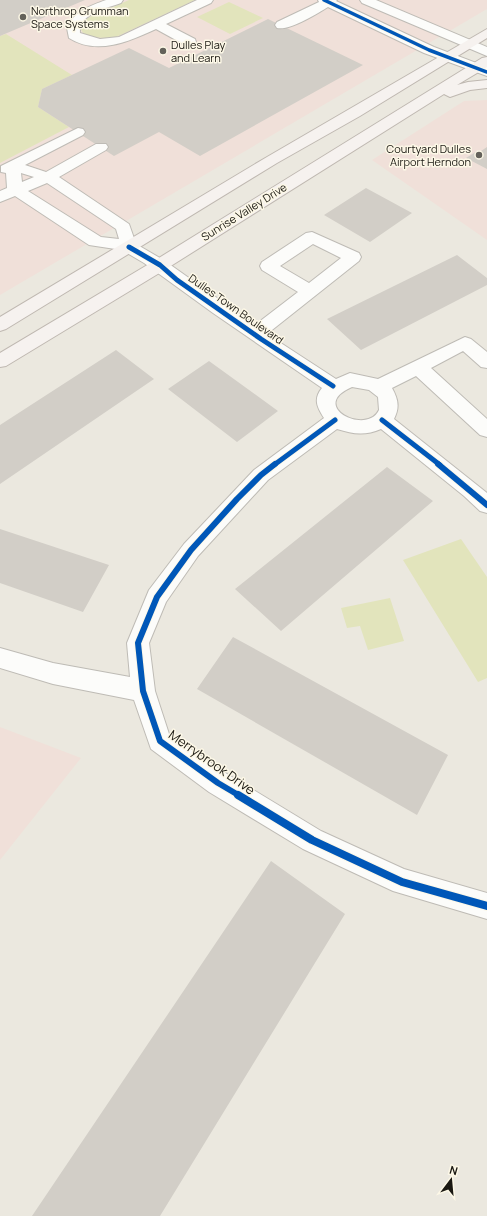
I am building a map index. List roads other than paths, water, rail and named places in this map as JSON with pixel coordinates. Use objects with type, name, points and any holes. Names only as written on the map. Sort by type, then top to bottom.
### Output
[{"type":"main road","points":[[0,325],[272,160],[355,113],[487,33]]},
{"type":"main road","name":"Sunrise Valley Drive","points":[[0,361],[483,67]]},
{"type":"main road","points":[[391,122],[457,90],[468,86],[487,84]]},
{"type":"street","points":[[117,0],[82,16],[75,21],[72,26],[74,35],[90,42],[111,43],[122,40],[207,0]]},
{"type":"street","points":[[366,0],[487,52]]},
{"type":"street","points":[[281,25],[309,13],[327,1],[447,57],[483,67]]},
{"type":"street","points":[[157,24],[190,42]]},
{"type":"street","points":[[6,169],[78,132]]},
{"type":"street","points":[[0,197],[15,189],[48,177],[101,147]]},
{"type":"street","points":[[6,169],[48,177],[124,227],[129,247],[100,244],[95,242],[15,189],[6,169]]},
{"type":"street","name":"Dulles Town Boulevard","points":[[129,247],[160,265],[177,280],[333,386]]},
{"type":"street","points":[[255,334],[309,291]]},
{"type":"street","points":[[378,387],[465,343],[487,362]]},
{"type":"street","points":[[418,367],[487,430]]},
{"type":"street","points":[[350,380],[370,383],[378,387],[389,400],[387,414],[382,420],[364,427],[354,427],[335,420],[329,414],[325,399],[333,386],[350,380]]},
{"type":"street","name":"Merrybrook Drive","points":[[335,420],[262,475],[237,499],[191,550],[156,597],[138,643],[143,691],[160,741],[218,784],[312,840],[402,882],[487,906]]},
{"type":"street","points":[[382,420],[471,490],[487,505]]},
{"type":"street","points":[[0,658],[56,675],[106,682],[143,691]]},
{"type":"place","name":"Northrop Grumman Space Systems","points":[[23,17]]},
{"type":"place","name":"Dulles Play and Learn","points":[[163,51]]},
{"type":"place","name":"Courtyard Dulles Airport Herndon","points":[[479,155]]}]
